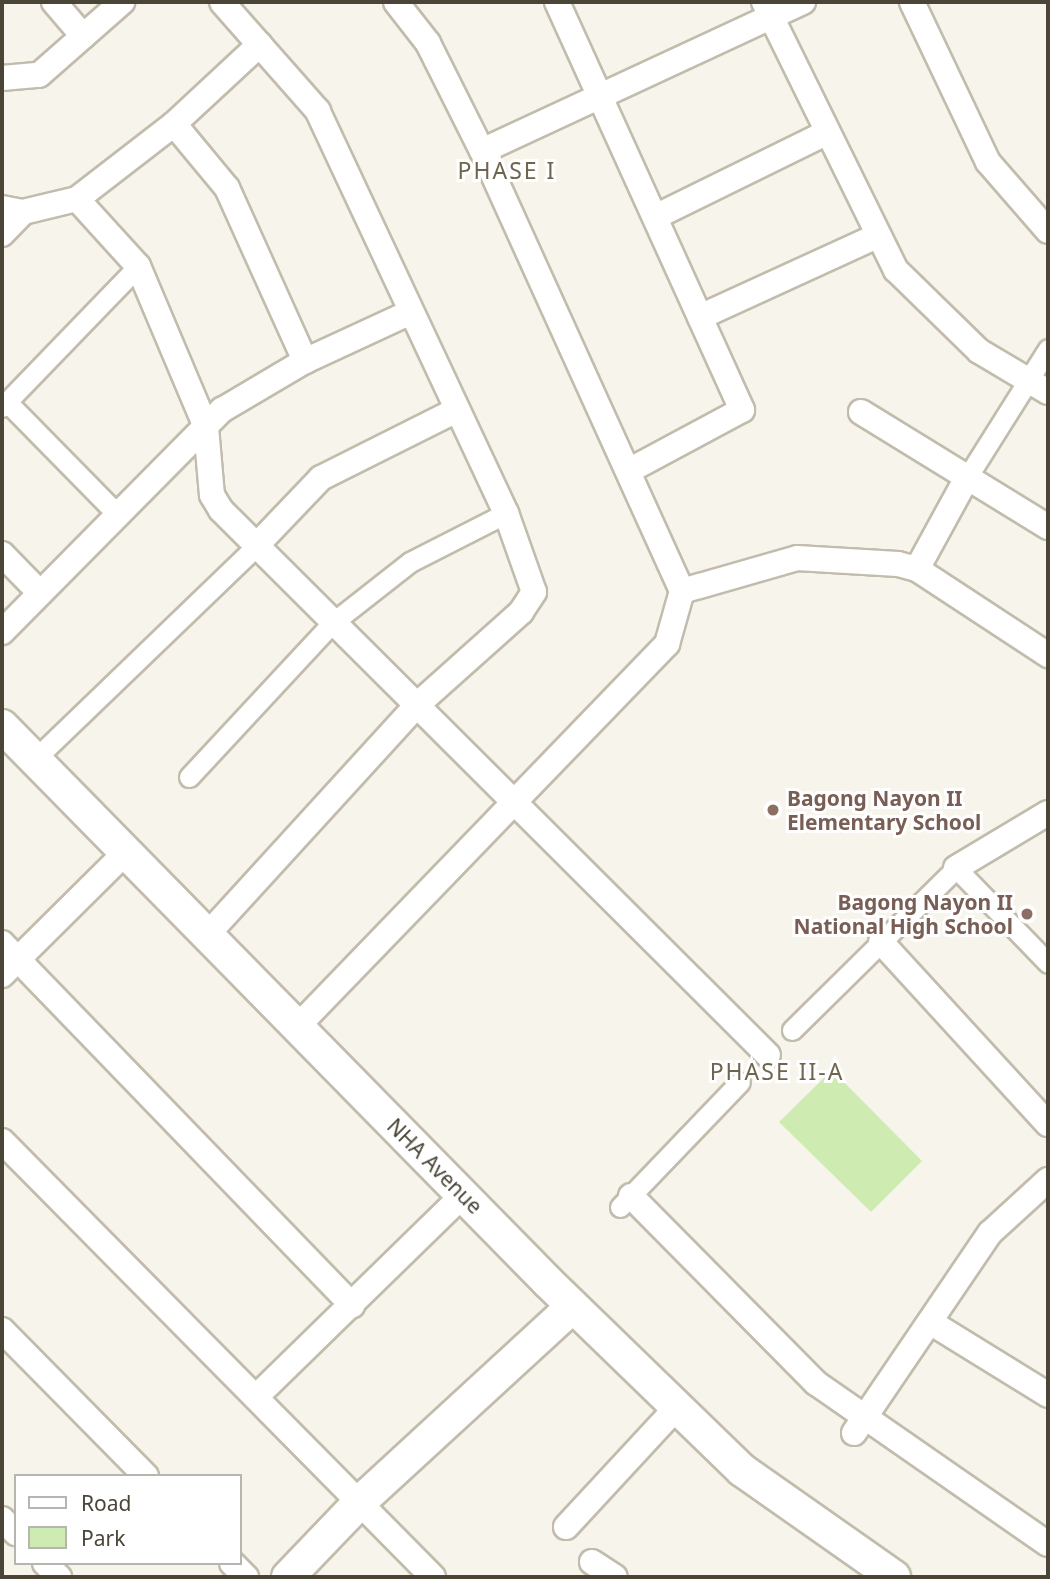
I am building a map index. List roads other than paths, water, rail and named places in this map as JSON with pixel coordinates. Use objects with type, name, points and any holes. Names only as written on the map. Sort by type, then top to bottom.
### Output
[{"type":"street","points":[[54,2],[83,36]]},
{"type":"street","points":[[2,78],[39,75],[121,2]]},
{"type":"street","points":[[207,935],[417,705],[532,601],[533,581],[506,513],[318,111],[222,2]]},
{"type":"street","points":[[297,1027],[667,644],[682,591],[482,150],[428,43],[396,2]]},
{"type":"street","points":[[557,2],[742,410],[628,471]]},
{"type":"street","points":[[482,150],[600,96],[767,9],[803,2]]},
{"type":"street","points":[[912,2],[988,163],[1048,231]]},
{"type":"street","points":[[767,9],[896,270],[934,312],[979,351],[1048,392]]},
{"type":"street","points":[[2,234],[12,210],[77,199],[174,124],[260,44]]},
{"type":"street","points":[[174,124],[227,188],[305,361]]},
{"type":"street","points":[[655,217],[826,133]]},
{"type":"street","points":[[77,199],[138,266],[206,427],[212,495],[221,510],[331,624],[517,802],[768,1055]]},
{"type":"street","points":[[701,317],[877,236]]},
{"type":"street","points":[[117,514],[4,405],[138,266]]},
{"type":"street","points":[[2,632],[222,411],[305,361],[411,312]]},
{"type":"street","points":[[917,569],[968,476],[1048,349]]},
{"type":"street","points":[[35,759],[256,546],[321,478],[457,410]]},
{"type":"street","points":[[861,412],[1048,527]]},
{"type":"street","points":[[190,777],[331,624],[410,562],[506,513]]},
{"type":"street","points":[[2,554],[40,593]]},
{"type":"street","points":[[682,591],[797,558],[864,560],[917,569],[1048,655]]},
{"type":"street","name":"NHA Avenue","points":[[2,726],[573,1306],[742,1470],[894,1577]]},
{"type":"street","points":[[792,1030],[956,868],[1048,813]]},
{"type":"street","points":[[125,853],[7,959],[352,1306]]},
{"type":"street","points":[[956,868],[1048,963]]},
{"type":"street","points":[[881,942],[1048,1124]]},
{"type":"street","points":[[740,1083],[626,1202],[860,1426],[1048,1544]]},
{"type":"street","points":[[2,1141],[433,1577]]},
{"type":"street","points":[[860,1426],[990,1233],[1048,1180]]},
{"type":"street","points":[[257,1396],[463,1195]]},
{"type":"street","points":[[288,1577],[360,1502],[573,1306]]},
{"type":"street","points":[[930,1322],[1048,1395]]},
{"type":"street","points":[[2,1330],[144,1474]]},
{"type":"street","points":[[566,1527],[677,1407]]},
{"type":"street","points":[[592,1562],[615,1577]]},
{"type":"place","name":"Bagong Nayon II Elementary School","points":[[773,810]]},
{"type":"place","name":"Bagong Nayon II National High School","points":[[1027,914]]},
{"type":"district","name":"PHASE I","points":[[507,170]]},
{"type":"district","name":"PHASE II-A","points":[[777,1071]]}]
